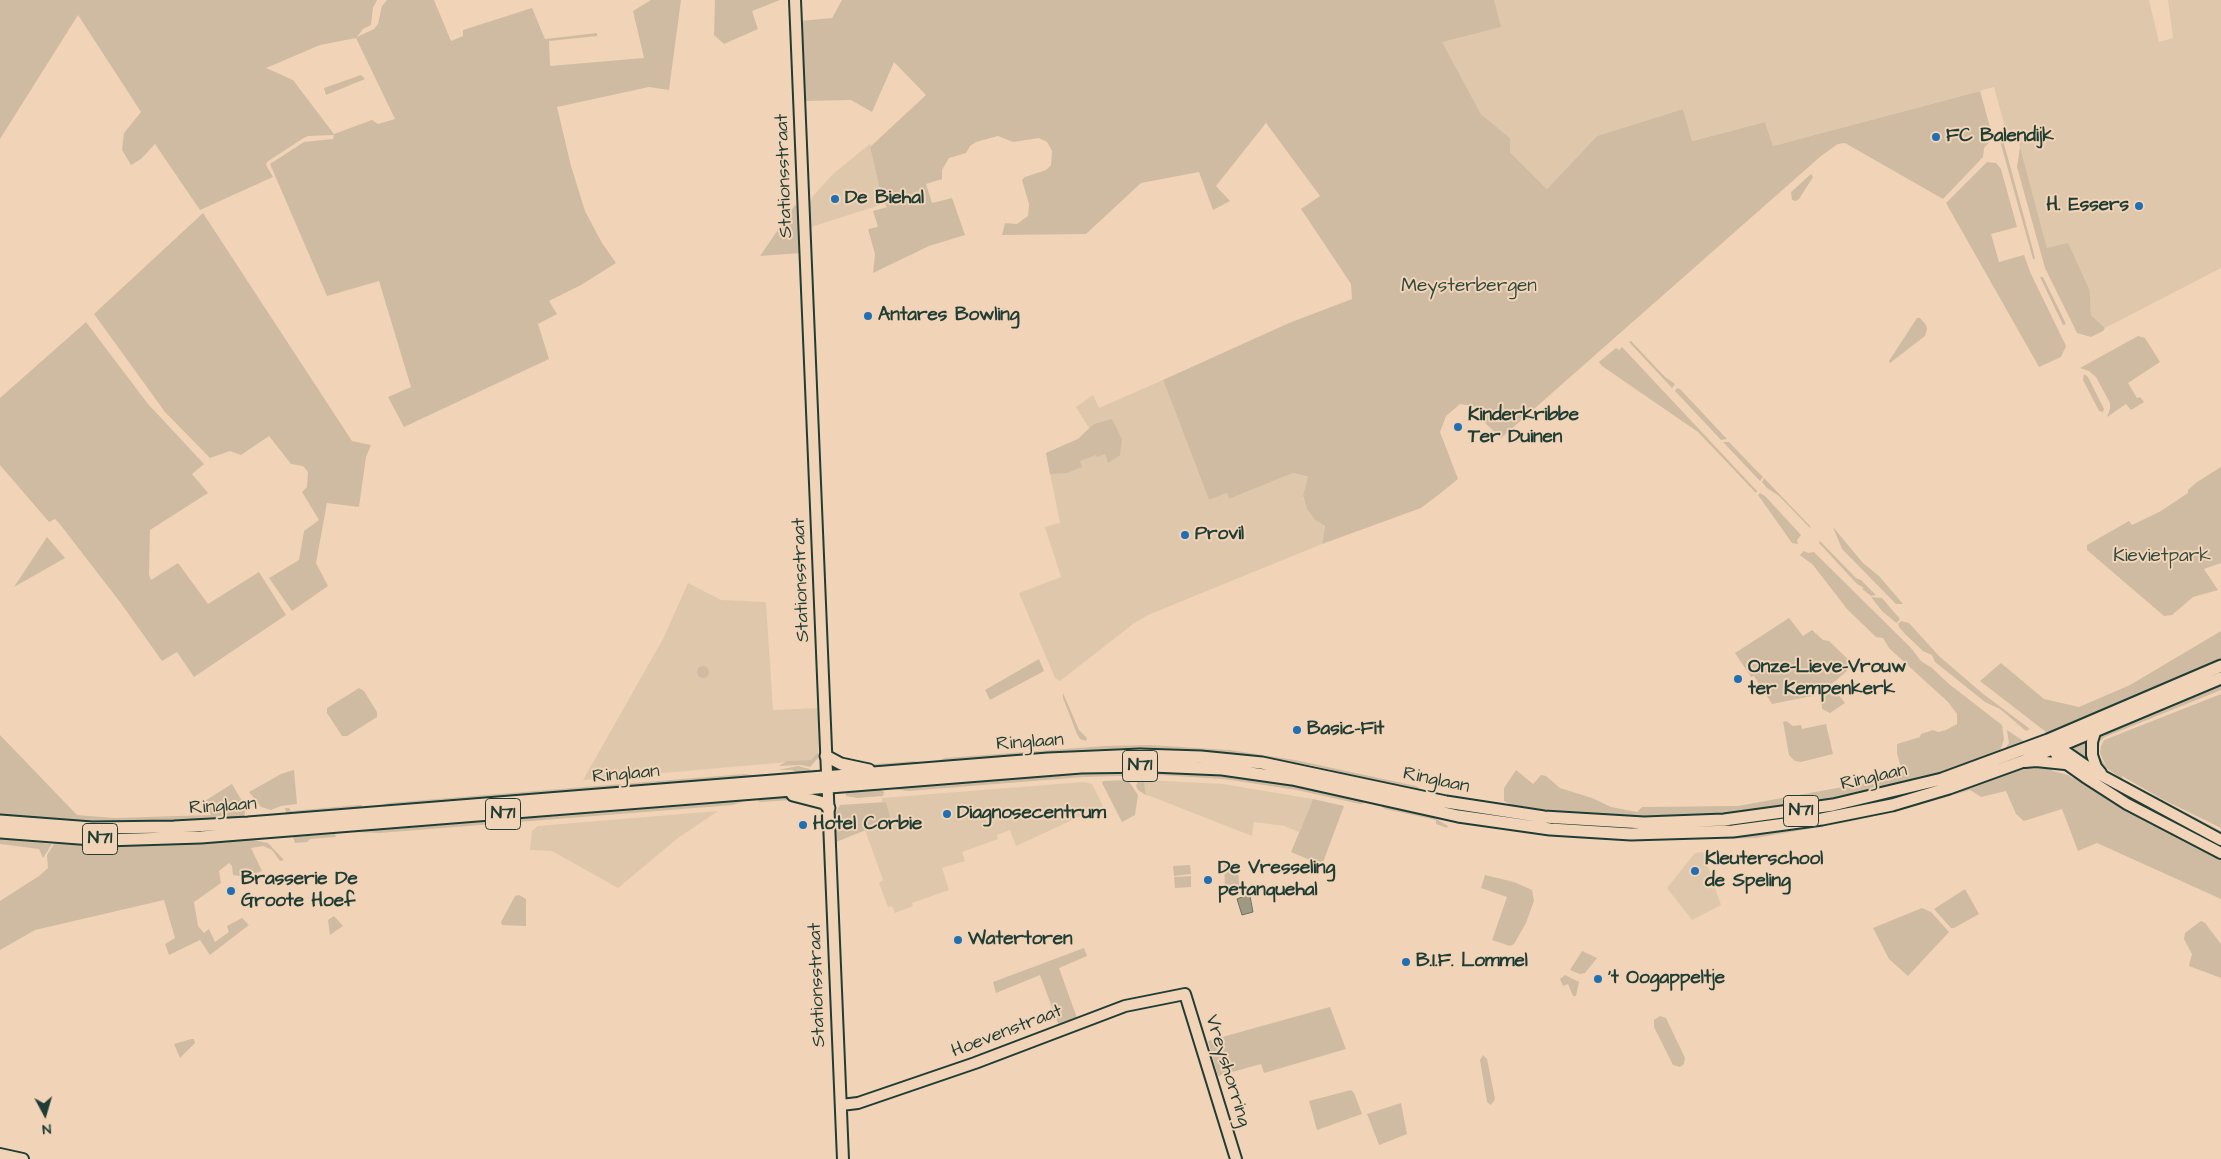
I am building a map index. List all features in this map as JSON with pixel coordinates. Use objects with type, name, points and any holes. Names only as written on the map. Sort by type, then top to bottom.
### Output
[{"type":"highway","name":"N71","points":[[2053,746],[2221,666]]},
{"type":"highway","name":"N71","points":[[2053,746],[2095,732],[2221,678]]},
{"type":"highway","name":"Ringlaan","points":[[0,821],[92,828],[174,827],[828,782],[1081,768],[1182,766],[1222,769],[1292,779],[1434,811],[1526,826],[1580,832],[1670,834],[1733,831],[1822,819],[1921,797],[2021,762],[2053,746]]},
{"type":"highway","name":"Ringlaan","points":[[0,832],[104,840],[201,837],[790,791],[874,773],[1110,755],[1201,757],[1291,768],[1446,802],[1504,812],[1564,819],[1644,823],[1753,817],[1856,801],[1942,779],[2053,746]]},
{"type":"highway","points":[[826,756],[842,764],[874,773]]},
{"type":"highway","points":[[790,791],[793,795],[824,802],[829,808]]},
{"type":"main road","name":"Stationsstraat","points":[[795,0],[843,1159]]},
{"type":"main road","points":[[2095,732],[2092,742],[2093,760],[2103,775]]},
{"type":"main road","name":"Ringlaan","points":[[2053,746],[2058,758],[2127,804],[2221,853]]},
{"type":"main road","points":[[2053,746],[2147,802],[2221,840]]},
{"type":"main road","name":"Ringlaan","points":[[2021,762],[2036,760],[2066,764]]},
{"type":"main road","name":"Hoevenstraat","points":[[841,1105],[858,1104],[975,1063],[1125,1006],[1185,994]]},
{"type":"main road","name":"Vreyshorring","points":[[1185,994],[1236,1159]]},
{"type":"main road","points":[[0,1154],[23,1159]]},
{"type":"shaded area","points":[[1493,0],[2149,0],[2159,42],[2173,38],[2168,0],[2221,0],[2221,268],[2105,328],[2091,315],[2090,291],[2047,248],[2015,129],[2006,131],[1994,87],[1773,146],[1765,122],[1691,141],[1683,109],[1597,136],[1547,189],[1510,152],[1510,138],[1481,114],[1441,41]]},
{"type":"shaded area","points":[[871,143],[870,147],[882,199],[879,200],[880,205],[808,228],[807,209],[813,196],[833,174]]},
{"type":"shaded area","name":"Provil","points":[[1163,380],[1209,500],[1227,493],[1229,499],[1293,473],[1309,478],[1303,497],[1307,509],[1315,520],[1325,526],[1322,544],[1148,615],[1133,624],[1060,681],[1055,678],[1019,593],[1061,577],[1045,527],[1060,523],[1046,453],[1078,439],[1089,428],[1076,407],[1093,395],[1099,408]]},
{"type":"shaded area","points":[[688,583],[721,600],[766,602],[773,710],[820,708],[818,752],[811,760],[583,780],[663,639]]},
{"type":"shaded area","points":[[1144,780],[1223,784],[1313,799],[1299,832],[1284,826],[1254,822],[1252,836],[1146,795]]},
{"type":"shaded area","points":[[1083,782],[1092,784],[1103,806],[1016,846],[1010,830],[997,835],[998,839],[962,852],[965,861],[942,868],[949,890],[912,903],[913,906],[895,913],[892,906],[888,907],[879,883],[883,880],[865,830],[891,820],[886,802],[882,802],[882,798]]},
{"type":"shaded area","points":[[718,811],[678,838],[618,888],[552,851],[530,850],[532,831],[538,826]]},
{"type":"shaded area","name":"Kleuterschool de Speling","points":[[1703,852],[1721,905],[1692,920],[1667,888],[1695,853]]},
{"type":"shaded area","points":[[1247,895],[1250,896],[1253,912],[1242,915],[1237,899]]},
{"type":"green space","points":[[0,0],[377,0],[373,8],[371,25],[363,29],[357,37],[374,29],[378,24],[382,6],[387,0],[434,0],[451,41],[463,36],[463,30],[532,8],[545,39],[597,33],[597,36],[549,41],[550,66],[644,58],[633,11],[651,0],[681,0],[669,90],[649,87],[557,107],[571,166],[585,211],[602,243],[616,263],[581,285],[549,301],[557,314],[538,324],[549,359],[404,427],[388,397],[411,387],[379,281],[327,296],[270,164],[304,142],[333,139],[334,135],[308,136],[302,139],[267,162],[266,165],[273,177],[200,210],[155,144],[141,159],[131,165],[122,150],[124,133],[141,112],[78,15],[0,139]],"holes":[[[356,38],[395,119],[378,124],[372,120],[334,134],[293,80],[266,68],[320,45]]]},
{"type":"green space","points":[[715,0],[780,0],[752,11],[758,29],[724,44],[714,35]]},
{"type":"green space","name":"Meysterbergen","points":[[842,0],[1494,0],[1501,27],[1442,42],[1481,114],[1510,138],[1510,152],[1547,189],[1597,136],[1683,109],[1692,141],[1765,122],[1773,146],[1980,91],[1993,138],[1984,148],[1983,157],[1943,199],[1845,143],[1838,144],[1821,156],[1501,438],[1486,424],[1481,411],[1473,406],[1460,404],[1446,416],[1440,432],[1458,479],[1442,492],[1421,508],[1322,544],[1325,526],[1315,520],[1307,509],[1303,496],[1308,477],[1293,473],[1229,499],[1227,493],[1209,500],[1163,380],[1289,323],[1352,299],[1351,284],[1301,209],[1320,196],[1266,123],[1216,186],[1230,201],[1213,210],[1199,172],[1141,183],[1086,234],[1002,235],[1005,223],[1017,224],[1028,216],[1029,204],[1022,180],[1025,177],[1046,170],[1051,165],[1052,151],[1047,142],[1039,138],[1013,142],[998,136],[976,142],[970,146],[966,153],[949,158],[942,170],[942,179],[926,184],[932,203],[952,198],[965,235],[929,246],[873,273],[875,254],[868,229],[878,227],[873,211],[887,207],[882,199],[870,147],[926,95],[894,62],[872,112],[851,100],[804,101],[800,21],[832,18]]},
{"type":"green space","points":[[361,75],[365,79],[326,95],[324,88]]},
{"type":"green space","points":[[2003,140],[2035,259],[2033,259],[2000,141]]},
{"type":"green space","points":[[2020,147],[2047,248],[2068,243],[2090,291],[2091,315],[2105,328],[2091,337],[2077,333],[2045,268],[2017,167]]},
{"type":"green space","points":[[1987,162],[1996,163],[2001,169],[2017,227],[1991,234],[1999,262],[2024,255],[2031,274],[2066,346],[2061,357],[2039,367],[1946,203]]},
{"type":"green space","points":[[1811,174],[1813,177],[1799,199],[1796,201],[1792,200],[1791,192]]},
{"type":"green space","points":[[795,205],[799,207],[801,253],[760,256]]},
{"type":"green space","points":[[203,213],[352,441],[371,445],[366,457],[359,507],[327,503],[316,563],[328,586],[292,611],[269,578],[299,560],[304,531],[319,520],[302,492],[307,487],[308,472],[303,466],[291,464],[269,436],[241,455],[230,451],[210,458],[165,412],[94,314]]},
{"type":"green space","points":[[2040,277],[2043,277],[2066,324],[2063,325]]},
{"type":"green space","points":[[1917,318],[1920,318],[1926,325],[1925,336],[1890,363],[1889,361]]},
{"type":"green space","points":[[86,322],[148,404],[204,464],[192,474],[208,493],[150,530],[149,574],[151,580],[178,563],[208,604],[259,572],[286,615],[194,677],[177,652],[162,661],[120,602],[59,523],[55,519],[49,522],[0,465],[0,398]]},
{"type":"green space","points":[[2138,336],[2145,338],[2160,362],[2128,383],[2137,398],[2140,397],[2144,402],[2131,410],[2126,404],[2107,417],[2110,403],[2096,377],[2089,371],[2080,368]]},
{"type":"green space","points":[[1631,341],[1665,377],[1675,384],[1672,388],[1629,342]]},
{"type":"green space","points":[[1622,347],[1757,491],[1756,493],[1698,432],[1602,366],[1599,362],[1616,348],[1619,350]]},
{"type":"green space","points":[[2084,374],[2088,377],[2104,409],[2103,412],[2099,411],[2083,380]]},
{"type":"green space","points":[[1677,388],[1727,439],[1721,440],[1675,391]]},
{"type":"green space","points":[[1112,419],[1122,439],[1120,455],[1108,463],[1105,454],[1097,457],[1096,455],[1080,461],[1082,467],[1067,473],[1050,474],[1046,453],[1078,439],[1094,424]]},
{"type":"green space","points":[[1723,442],[1729,442],[1763,477],[1760,481]]},
{"type":"green space","name":"Kievietpark","points":[[2221,467],[2221,563],[2204,569],[2218,590],[2193,597],[2172,615],[2164,616],[2087,550],[2087,545],[2129,521],[2132,525],[2161,511],[2188,493],[2188,490],[2197,482]]},
{"type":"green space","points":[[1764,478],[1811,529],[1779,496],[1767,488],[1762,482]]},
{"type":"green space","points":[[1760,493],[1801,535],[1797,540],[1798,544],[1792,543],[1758,495]]},
{"type":"green space","points":[[1833,527],[1863,563],[1879,576],[1903,604],[1896,604],[1842,549]]},
{"type":"green space","points":[[47,537],[65,558],[14,587]]},
{"type":"green space","points":[[1820,541],[1856,578],[1861,580],[1876,595],[1871,596],[1862,589],[1864,588],[1857,584],[1819,543]]},
{"type":"green space","points":[[1804,551],[1808,553],[1814,552],[1911,648],[1921,661],[2002,725],[2004,739],[2000,751],[1916,781],[1841,798],[1733,814],[1666,817],[1592,815],[1523,809],[1504,801],[1504,788],[1516,770],[1533,784],[1541,775],[1546,776],[1560,788],[1592,798],[1611,807],[1637,812],[1642,807],[1738,806],[1903,776],[1897,753],[1897,744],[1920,737],[1921,734],[1933,730],[1938,732],[1946,730],[1957,724],[1957,714],[1948,702],[1889,648],[1883,638],[1876,637],[1847,609],[1813,565],[1800,555]]},
{"type":"green space","points":[[1871,597],[1882,598],[1900,619],[1897,623],[1882,611]]},
{"type":"green space","points":[[1789,618],[1803,636],[1812,630],[1823,640],[1829,641],[1854,665],[1834,682],[1812,696],[1772,704],[1754,676],[1751,677],[1735,653]]},
{"type":"green space","points":[[1901,621],[1909,623],[1939,656],[1982,693],[2030,729],[2026,731],[2000,709],[1985,702],[1935,662],[1932,655],[1923,651],[1899,627],[1898,624]]},
{"type":"green space","points":[[2221,631],[2221,659],[2074,722],[2075,725],[2058,732],[2056,730],[2046,732],[1980,681],[2001,663],[2044,699],[2079,707],[2130,685]]},
{"type":"green space","points":[[1039,659],[1044,671],[990,700],[985,690]]},
{"type":"green space","points":[[701,666],[705,666],[709,672],[705,678],[701,678],[697,674],[697,670]]},
{"type":"green space","points":[[2221,685],[2221,690],[2105,737],[2100,741],[2098,754],[2106,766],[2100,753],[2104,740],[2221,694],[2221,828],[2162,799],[2122,776],[2123,780],[2101,764],[2094,743],[2099,735]]},
{"type":"green space","points":[[359,688],[364,691],[377,712],[377,717],[347,736],[342,736],[327,713],[327,708]]},
{"type":"green space","points":[[1833,688],[1845,703],[1830,713],[1822,709],[1821,695]]},
{"type":"green space","points":[[1063,693],[1079,730],[1087,738],[1086,741],[1080,739],[1077,734],[1063,698]]},
{"type":"green space","points":[[1786,721],[1793,726],[1801,725],[1802,729],[1826,724],[1833,754],[1801,762],[1795,761],[1789,755],[1783,722]]},
{"type":"green space","points":[[2007,730],[2025,742],[2032,739],[2031,742],[2004,750],[2009,743]]},
{"type":"green space","points":[[0,735],[77,815],[114,818],[211,815],[203,802],[232,784],[245,806],[245,814],[241,820],[229,818],[118,822],[69,821],[0,814]]},
{"type":"green space","points":[[2088,739],[2091,759],[2087,760],[2069,748],[2069,747]]},
{"type":"green space","points":[[1149,745],[1230,750],[1295,760],[1416,786],[1427,793],[1314,766],[1261,757],[1204,751],[1132,748],[1085,750],[950,761],[933,765],[934,762],[945,758],[1104,746]]},
{"type":"green space","points":[[818,752],[818,758],[810,767],[801,765],[779,766],[787,761],[811,760]]},
{"type":"green space","points":[[2060,753],[2221,844],[2221,849],[2117,793]]},
{"type":"green space","points":[[852,762],[859,762],[863,765],[918,762],[917,765],[907,767],[900,765],[867,767]]},
{"type":"green space","points":[[2029,765],[2048,766],[2053,771],[2068,775],[2183,841],[2221,860],[2221,899],[2097,843],[2078,851],[2062,809],[2024,821],[2016,814],[2006,791],[1981,797],[1970,790],[1905,809],[1848,822],[1756,838],[1724,838],[1787,831],[1879,813],[1963,790]]},
{"type":"green space","points":[[798,766],[810,769],[810,773],[778,770]]},
{"type":"green space","points":[[294,770],[297,804],[281,806],[271,810],[261,807],[249,792],[281,774]]},
{"type":"green space","points":[[1157,772],[1244,778],[1317,790],[1369,802],[1360,804],[1297,790],[1224,779],[1158,775],[1083,777],[908,791],[893,789],[893,787],[1069,774]]},
{"type":"green space","points":[[744,774],[770,777],[751,779],[744,777],[401,804],[379,809],[379,806],[388,803]]},
{"type":"green space","points":[[1128,780],[1138,795],[1135,815],[1122,822],[1102,783],[1103,781]]},
{"type":"green space","points":[[1144,780],[1146,795],[1138,790],[1136,786],[1138,781]]},
{"type":"green space","points":[[2125,780],[2221,831],[2221,834],[2147,795],[2125,782]]},
{"type":"green space","points":[[881,790],[884,792],[883,796],[857,798],[846,796],[846,792]]},
{"type":"green space","points":[[760,797],[791,797],[803,803],[797,803],[793,800],[760,802],[758,801]]},
{"type":"green space","points":[[734,799],[747,800],[733,805],[380,833],[352,832],[353,830],[365,829],[380,830],[731,802]]},
{"type":"green space","points":[[1313,799],[1344,806],[1322,865],[1291,852]]},
{"type":"green space","points":[[886,802],[891,820],[836,842],[835,814],[840,805]]},
{"type":"green space","points":[[1384,804],[1433,817],[1448,826],[1447,828],[1436,824],[1436,820],[1385,809],[1382,807]]},
{"type":"green space","points":[[362,805],[362,810],[287,817],[285,808],[289,808],[291,811]]},
{"type":"green space","points":[[335,834],[336,837],[310,839],[307,842],[295,843],[293,837]]},
{"type":"green space","points":[[251,837],[253,840],[268,843],[284,860],[280,861],[272,850],[263,846],[251,848],[262,871],[246,877],[233,875],[232,866],[229,863],[219,871],[221,883],[194,902],[198,926],[204,933],[209,929],[215,942],[229,932],[227,926],[242,918],[249,925],[210,955],[200,940],[169,955],[165,944],[175,938],[164,900],[35,930],[0,950],[0,901],[48,868],[47,855],[54,844],[147,846],[225,842]]},
{"type":"green space","points":[[0,839],[52,844],[43,858],[39,849],[0,844]]},
{"type":"green space","points":[[1238,863],[1239,885],[1225,886],[1224,864]]},
{"type":"green space","points":[[1190,865],[1191,874],[1174,876],[1173,866]]},
{"type":"green space","points":[[1485,875],[1514,882],[1532,890],[1534,901],[1526,923],[1514,944],[1510,946],[1492,940],[1507,897],[1481,888]]},
{"type":"green space","points":[[1191,876],[1191,887],[1175,888],[1174,877]]},
{"type":"green space","points":[[1965,889],[1979,914],[1951,928],[1934,909]]},
{"type":"green space","points":[[519,895],[526,899],[526,926],[502,925],[501,922],[515,896]]},
{"type":"green space","points":[[1922,908],[1931,912],[1949,932],[1908,976],[1889,959],[1873,928]]},
{"type":"green space","points":[[334,916],[343,926],[330,935],[328,920]]},
{"type":"green space","points":[[2201,921],[2205,923],[2221,944],[2221,978],[2189,966],[2192,954],[2184,939],[2185,933]]},
{"type":"green space","points":[[1084,948],[1087,956],[1059,968],[1077,1018],[1059,1026],[1040,975],[996,993],[993,982]]},
{"type":"green space","points":[[1582,951],[1597,958],[1585,973],[1580,974],[1570,970]]},
{"type":"green space","points":[[1565,975],[1579,982],[1576,996],[1573,996],[1568,984],[1563,986],[1560,979]]},
{"type":"green space","points":[[1330,1007],[1346,1049],[1264,1073],[1261,1064],[1218,1076],[1208,1041]]},
{"type":"green space","points":[[1660,1016],[1666,1018],[1685,1058],[1684,1064],[1680,1067],[1673,1065],[1654,1027],[1654,1020]]},
{"type":"green space","points":[[194,1039],[195,1043],[180,1058],[174,1044]]},
{"type":"green space","points":[[1483,1055],[1487,1059],[1495,1099],[1491,1105],[1487,1102],[1480,1060]]},
{"type":"green space","points":[[1351,1090],[1362,1114],[1317,1130],[1309,1101]]},
{"type":"green space","points":[[1401,1103],[1407,1134],[1379,1145],[1367,1114]]},
{"type":"place","name":"FC Balendijk","points":[[1936,137]]},
{"type":"place","name":"De Biehal","points":[[835,199]]},
{"type":"place","name":"H. Essers","points":[[2139,206]]},
{"type":"place","name":"Antares Bowling","points":[[868,316]]},
{"type":"place","name":"Kinderkribbe Ter Duinen","points":[[1458,427]]},
{"type":"place","name":"Provil","points":[[1185,535]]},
{"type":"place","name":"Onze-Lieve-Vrouw ter Kempenkerk","points":[[1738,679]]},
{"type":"place","name":"Basic-Fit","points":[[1297,730]]},
{"type":"place","name":"Diagnosecentrum","points":[[947,814]]},
{"type":"place","name":"Hotel Corbie","points":[[803,825]]},
{"type":"place","name":"Kleuterschool de Speling","points":[[1695,871]]},
{"type":"place","name":"De Vresseling petanquehal","points":[[1208,880]]},
{"type":"place","name":"Brasserie De Groote Hoef","points":[[231,891]]},
{"type":"place","name":"Watertoren","points":[[958,940]]},
{"type":"place","name":"B.I.F. Lommel","points":[[1406,962]]},
{"type":"place","name":"'t Oogappeltje","points":[[1598,979]]}]
